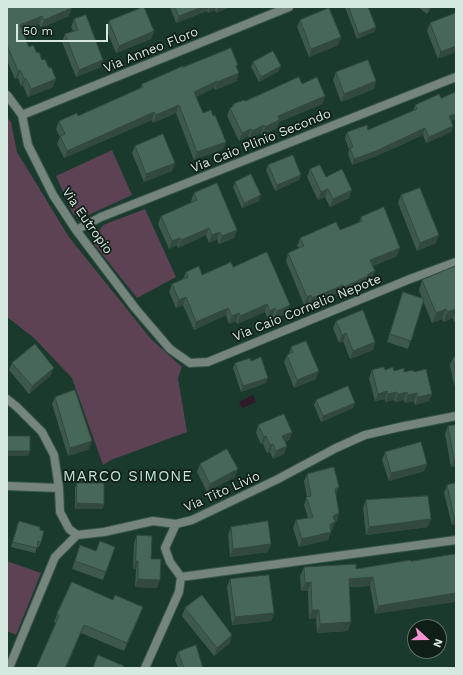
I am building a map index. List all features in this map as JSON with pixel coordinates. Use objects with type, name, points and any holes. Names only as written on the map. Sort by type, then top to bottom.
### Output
[{"type":"street","name":"Via Anneo Floro","points":[[22,115],[289,7]]},
{"type":"street","name":"Via Caio Plinio Secondo","points":[[76,230],[102,217],[456,77]]},
{"type":"street","name":"Via Eutropio","points":[[7,95],[22,115],[28,145],[52,195],[76,230],[136,308],[170,349]]},
{"type":"street","name":"Via Caio Cornelio Nepote","points":[[170,349],[190,363],[208,362],[410,279],[456,262]]},
{"type":"street","points":[[7,399],[42,432],[54,455],[59,488],[60,512],[69,529],[77,535]]},
{"type":"street","name":"Via Tito Livio","points":[[181,577],[170,562],[165,548],[176,524],[192,520],[276,480],[364,435],[456,416]]},
{"type":"street","points":[[7,486],[59,488]]},
{"type":"street","points":[[9,668],[55,557],[77,535],[104,532],[153,521],[176,524]]},
{"type":"street","points":[[146,668],[179,592],[181,577],[456,540]]},
{"type":"shaded area","points":[[7,117],[11,122],[17,152],[69,237],[151,339],[182,367],[178,378],[187,432],[111,460],[103,465],[72,378],[34,338],[7,317]]},
{"type":"shaded area","points":[[112,150],[132,195],[82,218],[73,214],[56,176]]},
{"type":"shaded area","points":[[145,209],[176,277],[137,298],[94,244],[96,236],[103,225]]},
{"type":"shaded area","points":[[253,395],[256,402],[242,408],[239,402]]},
{"type":"shaded area","points":[[7,561],[41,573],[16,635],[7,631]]},
{"type":"building","points":[[7,7],[72,8],[44,20],[42,16],[20,25],[29,47],[33,45],[37,53],[39,52],[42,60],[45,59],[49,68],[51,67],[56,79],[31,89],[26,78],[24,79],[20,70],[18,71],[7,45]]},
{"type":"building","points":[[143,7],[154,31],[119,46],[109,21]]},
{"type":"building","points":[[175,7],[202,7],[179,16]]},
{"type":"building","points":[[349,7],[368,7],[376,27],[359,34]]},
{"type":"building","points":[[329,8],[341,37],[311,49],[300,20]]},
{"type":"building","points":[[456,13],[456,46],[441,52],[430,23]]},
{"type":"building","points":[[86,15],[103,60],[79,70],[65,34],[78,30],[74,19]]},
{"type":"building","points":[[231,48],[238,65],[236,66],[239,73],[194,92],[203,113],[211,110],[213,116],[215,115],[226,142],[197,152],[179,105],[156,115],[154,112],[67,151],[60,136],[65,134],[59,121],[77,113],[78,116],[143,87],[142,84],[183,66]]},
{"type":"building","points":[[273,51],[281,66],[261,77],[253,62]]},
{"type":"building","points":[[368,60],[376,81],[344,94],[336,72]]},
{"type":"building","points":[[299,77],[302,84],[317,77],[325,96],[278,116],[279,120],[265,127],[264,125],[252,131],[251,129],[242,133],[230,108],[234,106],[233,104],[244,100],[245,101]]},
{"type":"building","points":[[456,92],[456,114],[449,116],[453,126],[429,137],[425,128],[376,151],[354,159],[350,148],[353,147],[347,132],[367,125],[368,130],[417,109],[415,105],[439,94],[441,98]]},
{"type":"building","points":[[163,134],[175,163],[146,174],[135,146]]},
{"type":"building","points":[[293,155],[301,175],[277,185],[268,165]]},
{"type":"building","points":[[320,165],[326,177],[342,169],[352,190],[333,199],[328,189],[321,192],[310,169]]},
{"type":"building","points":[[251,174],[261,195],[244,203],[235,182]]},
{"type":"building","points":[[217,183],[237,230],[222,236],[220,232],[212,235],[209,228],[181,240],[180,238],[172,241],[161,216],[197,200],[194,193]]},
{"type":"building","points":[[420,188],[439,235],[420,243],[401,195]]},
{"type":"building","points":[[384,207],[400,248],[370,260],[375,271],[368,274],[368,276],[344,287],[343,285],[312,298],[311,295],[307,297],[288,253],[304,246],[300,238],[336,222],[340,230],[362,221],[361,217]]},
{"type":"building","points":[[267,252],[290,305],[277,311],[275,308],[270,311],[267,304],[240,316],[239,313],[232,316],[228,308],[196,322],[186,297],[179,300],[172,284],[188,277],[186,272],[199,266],[202,275],[231,262],[233,267]]},
{"type":"building","points":[[456,266],[456,309],[447,312],[446,309],[436,313],[422,280]]},
{"type":"building","points":[[403,292],[424,299],[411,341],[390,334]]},
{"type":"building","points":[[363,310],[375,342],[353,351],[346,333],[342,335],[336,321]]},
{"type":"building","points":[[306,341],[319,371],[297,380],[287,355],[293,352],[291,347]]},
{"type":"building","points":[[35,344],[54,368],[32,386],[12,363]]},
{"type":"building","points":[[261,357],[268,378],[243,386],[235,363],[250,358],[251,361]]},
{"type":"building","points":[[456,357],[456,374],[453,358]]},
{"type":"building","points":[[384,367],[385,370],[393,367],[394,371],[404,368],[404,372],[413,370],[414,372],[426,369],[432,394],[418,397],[417,393],[408,395],[407,392],[398,394],[397,392],[388,394],[387,391],[378,394],[372,370]]},
{"type":"building","points":[[348,386],[355,403],[323,416],[316,400]]},
{"type":"building","points":[[75,390],[92,441],[70,448],[55,397]]},
{"type":"building","points":[[284,414],[292,432],[282,436],[287,446],[276,451],[273,444],[270,445],[266,436],[264,437],[258,425]]},
{"type":"building","points":[[456,425],[456,459],[454,460],[448,426]]},
{"type":"building","points":[[7,436],[30,436],[30,451],[7,451]]},
{"type":"building","points":[[421,442],[427,464],[391,473],[385,452]]},
{"type":"building","points":[[227,449],[238,469],[210,484],[200,464]]},
{"type":"building","points":[[334,467],[339,487],[335,489],[339,513],[333,516],[335,522],[330,524],[331,532],[302,539],[296,520],[313,517],[306,497],[311,496],[307,474]]},
{"type":"building","points":[[77,483],[104,483],[104,504],[77,503]]},
{"type":"building","points":[[456,483],[456,517],[454,517],[447,485]]},
{"type":"building","points":[[428,496],[431,519],[369,527],[366,500]]},
{"type":"building","points":[[19,521],[40,527],[40,530],[44,531],[41,542],[38,541],[37,548],[13,542]]},
{"type":"building","points":[[268,521],[271,544],[233,549],[231,527]]},
{"type":"building","points":[[137,535],[152,536],[151,559],[161,559],[160,580],[138,579],[138,561],[136,561]]},
{"type":"building","points":[[100,541],[115,547],[106,572],[75,561],[80,545],[96,551]]},
{"type":"building","points":[[456,554],[456,593],[378,606],[373,577],[349,579],[351,622],[320,624],[319,610],[312,610],[311,582],[305,583],[304,567],[356,564],[356,569]]},
{"type":"building","points":[[269,575],[274,613],[235,617],[230,579]]},
{"type":"building","points":[[72,582],[113,600],[115,595],[143,607],[127,643],[84,625],[65,668],[36,668],[59,616],[57,614]]},
{"type":"building","points":[[202,595],[232,635],[217,648],[185,608]]},
{"type":"building","points":[[196,645],[203,668],[184,668],[178,652]]},
{"type":"building","points":[[98,655],[124,666],[123,668],[93,668]]},
{"type":"district","name":"MARCO SIMONE","points":[[128,477]]}]
